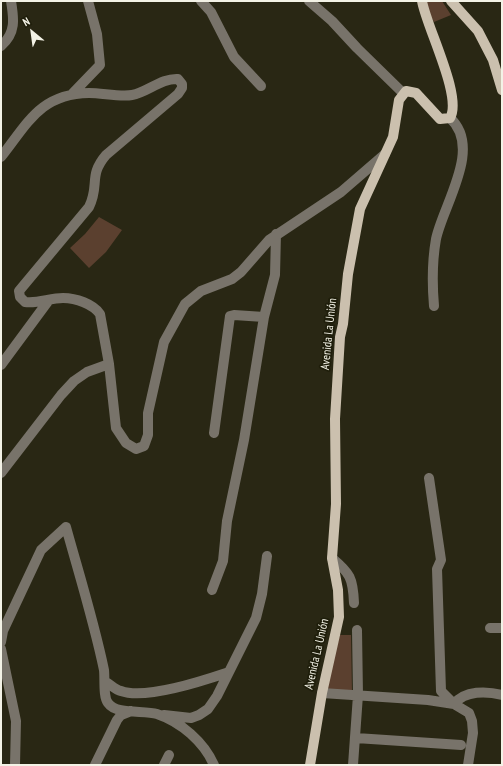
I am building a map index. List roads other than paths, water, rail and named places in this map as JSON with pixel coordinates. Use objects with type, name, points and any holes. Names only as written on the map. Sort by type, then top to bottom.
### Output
[{"type":"main road","points":[[403,93],[406,91],[416,93],[436,116],[440,118],[450,118],[453,110],[451,91],[422,1]]},
{"type":"main road","points":[[451,1],[478,31],[493,60],[502,90]]},
{"type":"main road","name":"Avenida La Unión","points":[[310,765],[322,693],[339,617],[338,590],[332,558],[336,504],[335,419],[340,337],[343,324],[348,274],[360,209],[393,137],[398,100],[403,93]]},
{"type":"street","points":[[1,46],[8,40],[13,28],[14,18],[11,1]]},
{"type":"street","points":[[73,93],[100,65],[97,34],[88,1]]},
{"type":"street","points":[[201,1],[211,12],[234,57],[261,86]]},
{"type":"street","points":[[309,1],[332,21],[403,93]]},
{"type":"street","points":[[1,157],[38,111],[49,102],[73,93],[131,95],[149,89],[168,79],[178,79],[182,84],[182,88],[178,94],[106,155],[99,163],[94,173],[93,198],[89,207],[19,291],[20,296],[25,302],[63,298],[83,302],[96,308],[100,314],[109,364],[116,428],[132,448],[140,449],[147,439],[148,413],[164,342],[185,304],[201,291],[232,279],[241,272],[276,234],[341,192],[385,154]]},
{"type":"street","points":[[434,306],[432,273],[436,238],[452,194],[463,156],[461,133],[457,124],[450,118]]},
{"type":"street","points":[[212,590],[223,561],[227,522],[244,440],[264,317],[275,275],[276,234]]},
{"type":"street","points":[[1,365],[49,300]]},
{"type":"street","points":[[214,432],[230,316],[264,317]]},
{"type":"street","points":[[1,473],[61,395],[74,381],[86,372],[109,364]]},
{"type":"street","points":[[429,478],[441,560],[437,569],[440,685],[444,696],[469,713],[472,721],[473,733],[468,765]]},
{"type":"street","points":[[1,642],[3,631],[41,550],[66,527],[99,647],[106,682],[105,697],[107,703],[113,708],[190,718],[199,715],[208,709],[217,696],[256,618],[262,594],[267,556]]},
{"type":"street","points":[[332,558],[348,572],[354,590],[354,603]]},
{"type":"street","points":[[490,628],[502,628]]},
{"type":"street","points":[[353,765],[358,695],[357,630]]},
{"type":"street","points":[[1,649],[16,721],[15,765]]},
{"type":"street","points":[[106,682],[122,692],[141,693],[187,686],[229,672]]},
{"type":"street","points":[[454,704],[458,698],[470,694],[489,692],[502,695]]},
{"type":"street","points":[[322,693],[454,704]]},
{"type":"street","points":[[95,765],[116,720],[121,715],[130,711]]},
{"type":"street","points":[[156,714],[184,728],[209,755],[214,765]]},
{"type":"street","points":[[356,738],[461,745]]},
{"type":"street","points":[[164,765],[169,755]]}]
